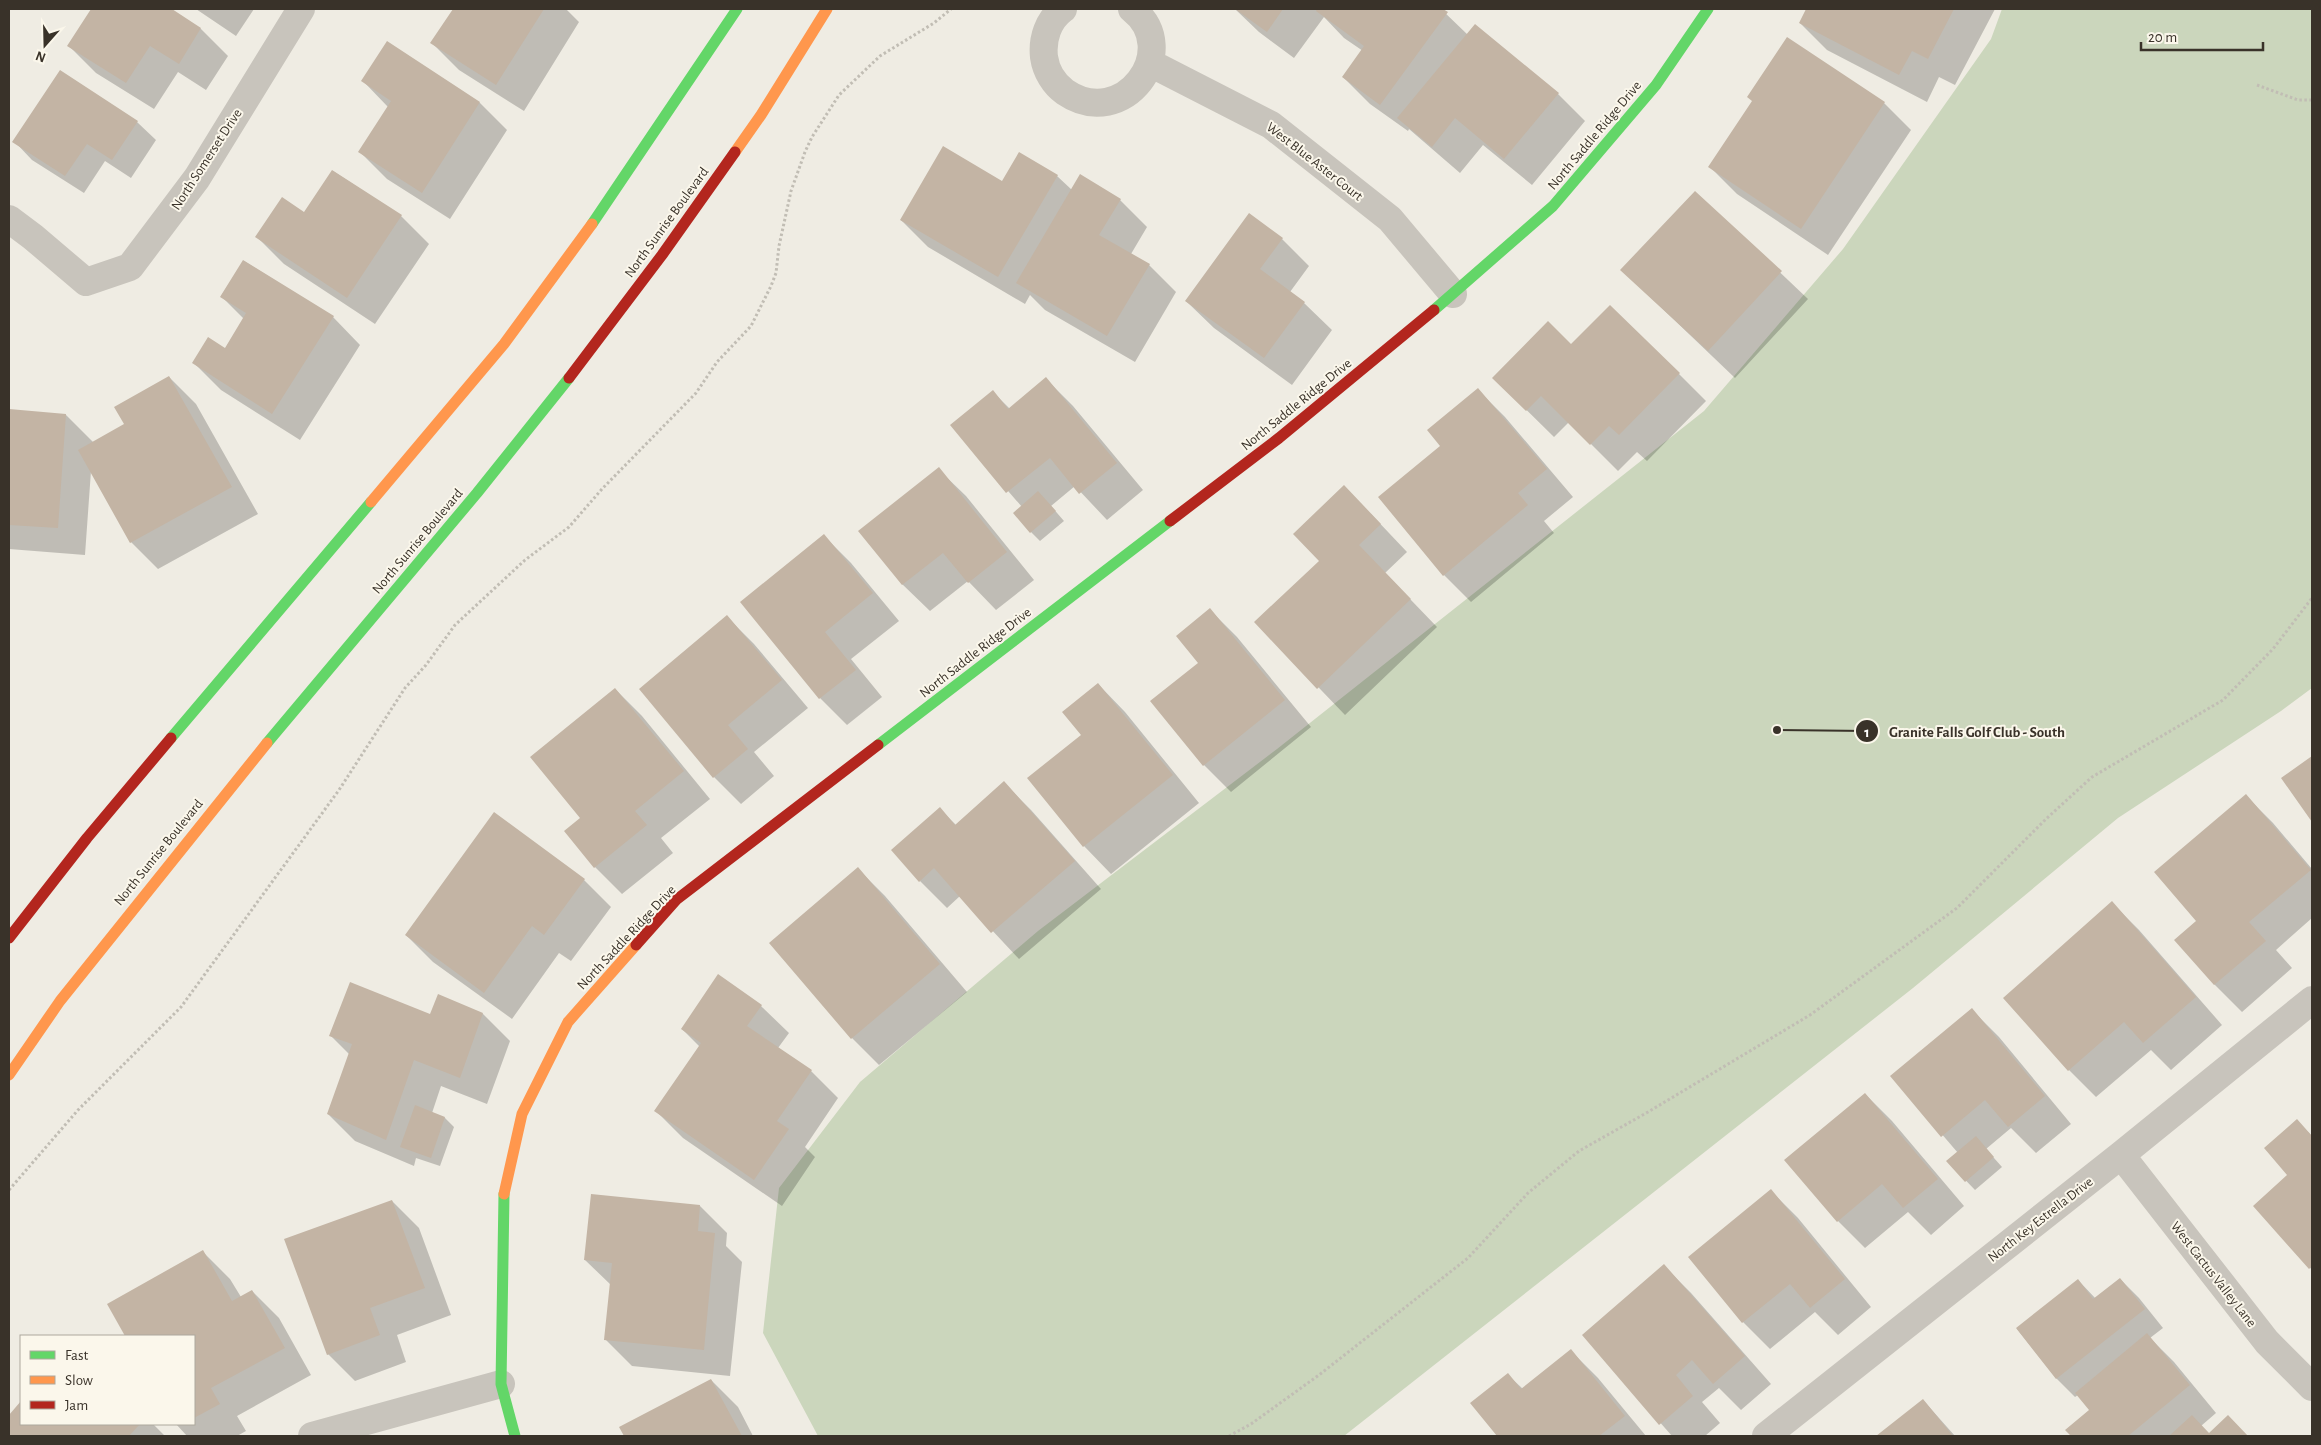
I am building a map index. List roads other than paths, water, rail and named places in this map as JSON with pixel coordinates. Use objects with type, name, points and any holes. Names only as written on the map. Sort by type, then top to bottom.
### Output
[{"type":"street","name":"North Somerset Drive","points":[[9,219],[34,237],[86,282],[130,267],[197,178],[301,9]]},
{"type":"street","points":[[9,938],[88,838],[504,344],[599,214],[737,9]]},
{"type":"street","name":"North Sunrise Boulevard","points":[[9,1075],[60,1000],[224,794],[476,493],[561,388],[679,232],[761,114],[827,9]]},
{"type":"street","points":[[1062,9],[1048,28],[1043,45],[1045,61],[1050,76],[1060,88],[1073,97],[1088,102],[1104,103],[1120,98],[1138,84],[1150,63],[1151,46],[1147,28],[1132,9]]},
{"type":"street","name":"North Saddle Ridge Drive","points":[[515,1436],[501,1384],[503,1200],[522,1114],[568,1022],[676,900],[1279,438],[1453,294],[1553,206],[1656,85],[1708,9]]},
{"type":"street","name":"West Blue Aster Court","points":[[1150,63],[1271,125],[1390,219],[1453,294]]},
{"type":"street","name":"North Key Estrella Drive","points":[[1766,1436],[2121,1155],[2312,1000]]},
{"type":"street","name":"West Cactus Valley Lane","points":[[2121,1155],[2266,1342],[2312,1387]]},
{"type":"street","points":[[312,1436],[501,1384]]},
{"type":"place","name":"Granite Falls Golf Club - South","points":[[1777,730]]}]
